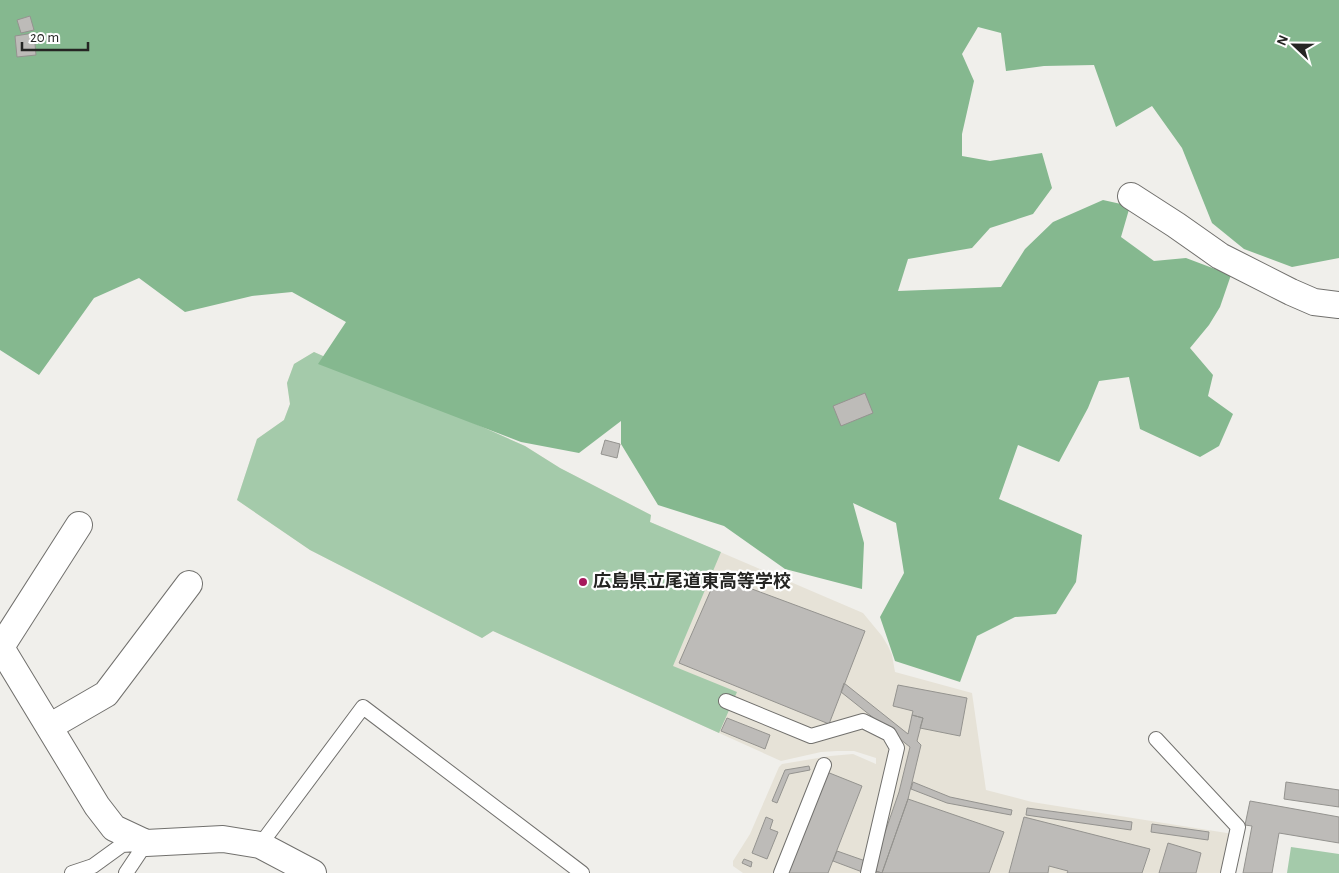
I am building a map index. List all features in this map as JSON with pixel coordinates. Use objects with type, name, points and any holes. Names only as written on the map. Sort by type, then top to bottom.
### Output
[{"type":"street","points":[[1131,196],[1220,256],[1299,296],[1314,302],[1339,305]]},
{"type":"street","points":[[79,525],[1,646],[97,806],[114,828],[146,844],[223,839],[260,845],[313,873]]},
{"type":"street","points":[[50,727],[106,694],[188,584]]},
{"type":"lane","points":[[726,701],[811,736],[863,721],[889,734],[897,748],[868,873]]},
{"type":"lane","points":[[260,845],[363,707],[582,873]]},
{"type":"lane","points":[[1156,739],[1238,827],[1228,873]]},
{"type":"lane","points":[[781,873],[824,765]]},
{"type":"lane","points":[[72,873],[93,866],[122,845],[146,844]]},
{"type":"lane","points":[[126,873],[146,844]]},
{"type":"shaded area","name":"広島県立尾道東高等学校","points":[[314,352],[525,446],[560,468],[651,515],[650,522],[863,613],[888,646],[892,655],[895,672],[972,693],[986,790],[1032,802],[1233,834],[1224,873],[743,873],[733,866],[733,861],[750,834],[782,764],[853,754],[876,764],[876,758],[854,751],[837,751],[821,752],[781,761],[493,631],[482,638],[310,550],[237,500],[257,439],[284,420],[290,404],[287,383],[294,364]]},
{"type":"green space","points":[[0,0],[1339,0],[1339,258],[1292,267],[1244,249],[1212,223],[1182,148],[1152,106],[1116,127],[1094,65],[1044,66],[1006,71],[1001,33],[978,27],[962,54],[974,81],[962,134],[962,156],[990,161],[1042,153],[1052,188],[1033,214],[990,228],[972,248],[908,259],[898,291],[1001,287],[1025,249],[1053,222],[1103,200],[1130,206],[1121,237],[1154,261],[1186,258],[1231,275],[1220,307],[1209,325],[1190,348],[1213,375],[1208,396],[1233,414],[1219,446],[1200,457],[1140,429],[1129,377],[1099,381],[1088,408],[1059,462],[1018,445],[999,499],[1082,535],[1076,582],[1056,614],[1015,617],[977,636],[960,682],[895,661],[880,617],[904,573],[896,523],[853,503],[864,543],[862,589],[785,569],[724,526],[658,505],[621,444],[621,421],[579,453],[521,442],[318,364],[346,322],[292,292],[252,296],[185,312],[139,278],[94,298],[39,375],[0,350]]},
{"type":"green space","points":[[314,352],[525,446],[560,468],[651,515],[650,522],[721,552],[673,666],[737,692],[719,733],[493,631],[482,638],[310,550],[237,500],[257,439],[284,420],[290,404],[287,383],[294,364]]},
{"type":"green space","points":[[1291,847],[1339,854],[1339,873],[1287,873]]},
{"type":"building","points":[[30,16],[34,30],[21,33],[17,20]]},
{"type":"building","points":[[34,33],[36,55],[17,57],[15,36]]},
{"type":"building","points":[[865,393],[873,413],[841,426],[833,406]]},
{"type":"building","points":[[605,440],[620,444],[617,458],[601,454]]},
{"type":"building","points":[[717,576],[865,631],[829,724],[679,663]]},
{"type":"building","points":[[844,683],[908,734],[912,715],[923,718],[917,741],[921,745],[908,799],[882,873],[872,870],[899,792],[910,747],[841,692]]},
{"type":"building","points":[[898,685],[967,698],[960,736],[920,728],[923,718],[912,715],[913,711],[893,706]]},
{"type":"building","points":[[727,718],[770,735],[765,749],[721,731]]},
{"type":"building","points":[[809,766],[810,770],[789,774],[777,803],[772,801],[785,770]]},
{"type":"building","points":[[827,772],[862,786],[828,873],[787,873]]},
{"type":"building","points":[[913,782],[950,797],[1012,810],[1011,815],[947,803],[911,789]]},
{"type":"building","points":[[1286,782],[1339,790],[1339,807],[1284,799]]},
{"type":"building","points":[[908,799],[1004,832],[989,873],[882,873]]},
{"type":"building","points":[[1250,801],[1339,817],[1339,843],[1279,833],[1272,873],[1243,873],[1252,826],[1245,825]]},
{"type":"building","points":[[1027,808],[1132,822],[1131,830],[1026,815]]},
{"type":"building","points":[[766,817],[773,820],[770,829],[778,832],[767,859],[752,853]]},
{"type":"building","points":[[1024,817],[1150,849],[1142,873],[1067,873],[1068,871],[1049,866],[1048,873],[1009,873]]},
{"type":"building","points":[[1152,824],[1209,832],[1208,840],[1151,832]]},
{"type":"building","points":[[1168,843],[1201,853],[1196,873],[1159,873]]},
{"type":"building","points":[[837,851],[874,864],[872,870],[882,873],[865,873],[833,861]]},
{"type":"building","points":[[744,859],[752,862],[751,867],[742,863]]},
{"type":"place","name":"広島県立尾道東高等学校","points":[[583,582]]}]
